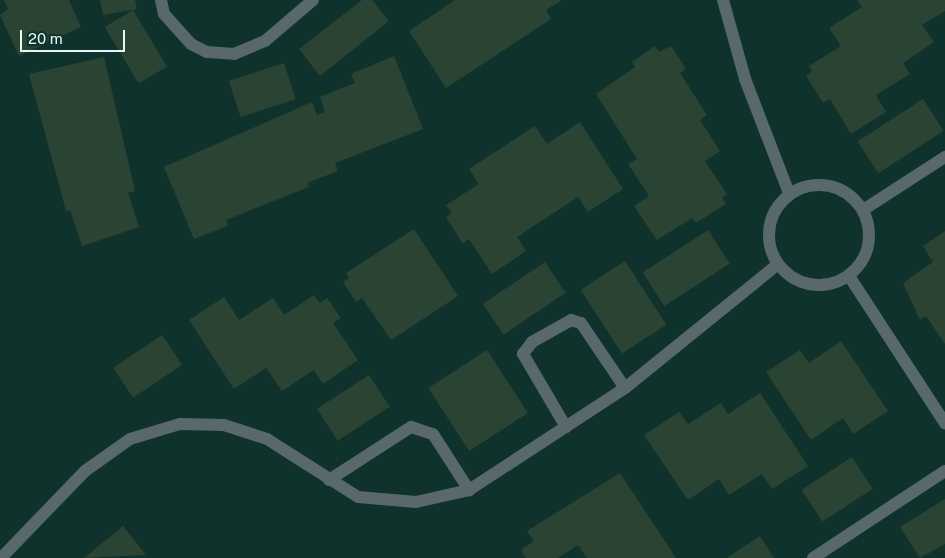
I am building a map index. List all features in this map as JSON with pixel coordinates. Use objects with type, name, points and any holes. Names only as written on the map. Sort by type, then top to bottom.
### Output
[{"type":"street","points":[[161,0],[164,14],[190,44],[207,52],[234,54],[264,41],[313,0]]},
{"type":"street","points":[[723,0],[745,79],[789,193]]},
{"type":"street","points":[[863,210],[945,157]]},
{"type":"street","points":[[807,185],[827,185],[846,191],[863,210],[869,243],[862,262],[849,276],[831,284],[811,285],[792,278],[778,265],[769,246],[768,227],[776,208],[789,193],[807,185]]},
{"type":"street","points":[[1,558],[86,471],[130,439],[180,424],[224,425],[267,440],[358,497],[386,501],[416,502],[469,490],[625,388],[778,265]]},
{"type":"street","points":[[849,276],[945,423]]},
{"type":"street","points":[[566,427],[523,354],[532,342],[571,320],[581,323],[625,388]]},
{"type":"street","points":[[329,480],[412,427],[433,434],[469,490]]},
{"type":"street","points":[[813,558],[945,471]]},
{"type":"building","points":[[4,0],[69,0],[81,27],[19,56],[0,15],[8,9]]},
{"type":"building","points":[[100,0],[135,0],[137,9],[103,15]]},
{"type":"building","points":[[362,0],[372,0],[389,21],[320,76],[299,49]]},
{"type":"building","points":[[455,0],[562,0],[546,10],[551,19],[446,88],[409,31]]},
{"type":"building","points":[[857,0],[945,0],[945,11],[922,25],[934,42],[903,63],[910,74],[876,95],[886,112],[851,134],[830,99],[823,103],[806,76],[812,71],[809,66],[841,46],[829,28],[862,7]]},
{"type":"building","points":[[133,10],[167,67],[139,84],[105,27]]},
{"type":"building","points":[[655,46],[659,52],[671,46],[686,69],[680,73],[707,115],[700,120],[720,151],[705,161],[727,194],[722,198],[726,204],[696,223],[692,218],[657,240],[634,206],[649,196],[628,164],[637,159],[596,94],[635,67],[632,62]]},
{"type":"building","points":[[394,56],[423,129],[335,163],[338,171],[307,183],[309,187],[226,220],[228,226],[194,239],[164,167],[312,102],[317,115],[325,112],[320,97],[355,83],[351,74]]},
{"type":"building","points":[[104,57],[135,191],[128,193],[139,227],[82,246],[70,210],[66,211],[29,74]]},
{"type":"building","points":[[284,63],[296,99],[241,117],[229,81]]},
{"type":"building","points":[[923,99],[944,131],[878,173],[858,141]]},
{"type":"building","points":[[580,122],[623,189],[588,212],[578,197],[517,237],[526,251],[492,274],[469,239],[463,244],[446,217],[452,213],[446,205],[479,184],[469,169],[535,126],[547,144]]},
{"type":"building","points":[[414,229],[458,296],[391,340],[362,298],[356,302],[343,282],[349,278],[346,273]]},
{"type":"building","points":[[708,230],[730,264],[664,306],[643,272]]},
{"type":"building","points":[[945,231],[945,344],[926,316],[920,320],[903,283],[933,262],[923,246]]},
{"type":"building","points":[[625,261],[666,325],[622,354],[581,290]]},
{"type":"building","points":[[545,262],[566,293],[504,335],[483,304]]},
{"type":"building","points":[[314,295],[320,303],[327,298],[341,318],[333,323],[358,360],[323,384],[314,370],[282,391],[266,368],[234,389],[189,320],[224,297],[239,320],[273,298],[284,315]]},
{"type":"building","points":[[162,335],[182,365],[133,398],[113,368]]},
{"type":"building","points":[[841,341],[888,411],[853,434],[843,418],[811,440],[766,372],[800,350],[809,363]]},
{"type":"building","points":[[487,350],[528,413],[469,451],[428,388]]},
{"type":"building","points":[[369,375],[390,407],[338,441],[317,409]]},
{"type":"building","points":[[760,393],[808,466],[772,489],[762,474],[729,495],[719,479],[688,500],[644,435],[679,412],[688,424],[721,403],[728,414]]},
{"type":"building","points":[[852,457],[873,489],[822,522],[802,490]]},
{"type":"building","points":[[620,473],[676,558],[587,558],[578,545],[558,558],[526,558],[521,550],[534,541],[527,531]]},
{"type":"building","points":[[945,499],[945,544],[920,558],[900,527]]},
{"type":"building","points":[[123,526],[146,555],[84,558]]},
{"type":"building","points":[[760,536],[774,558],[728,557]]}]
